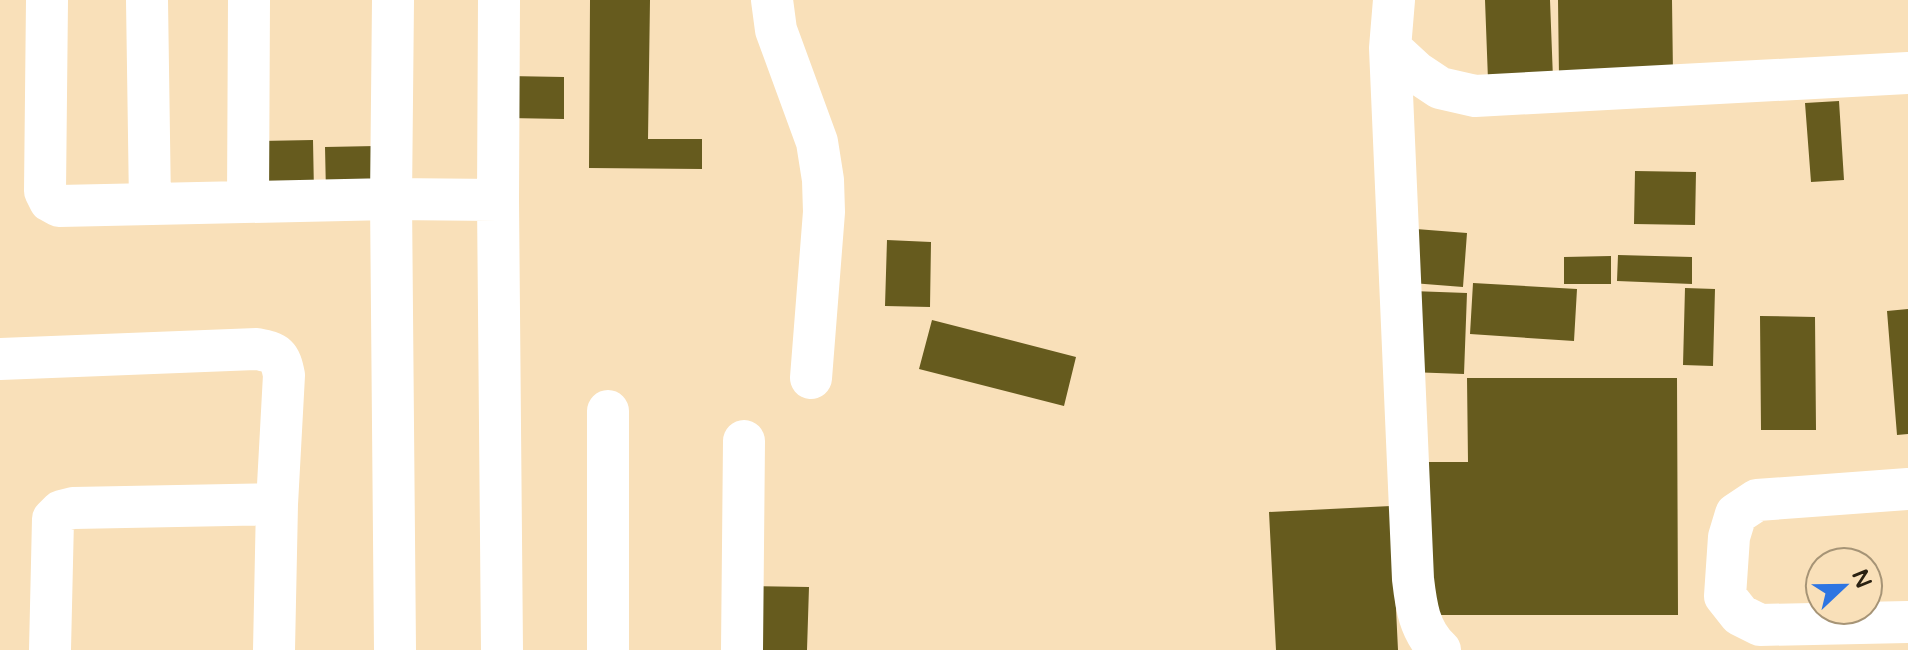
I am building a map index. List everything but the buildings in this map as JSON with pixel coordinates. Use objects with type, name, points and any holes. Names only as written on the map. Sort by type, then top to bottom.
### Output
[{"type":"street","points":[[47,0],[45,191],[50,201],[59,206],[391,199],[498,200]]},
{"type":"street","points":[[147,0],[150,204]]},
{"type":"street","points":[[248,202],[249,0]]},
{"type":"street","points":[[393,0],[391,199],[395,650]]},
{"type":"street","points":[[499,0],[502,650]]},
{"type":"street","points":[[772,0],[776,30],[817,142],[823,180],[824,212],[811,378]]},
{"type":"street","points":[[1394,0],[1390,48],[1413,579],[1418,615],[1431,642],[1440,650]]},
{"type":"street","points":[[1390,48],[1416,72],[1440,88],[1475,96],[1908,73]]},
{"type":"street","points":[[0,359],[257,349],[272,352],[281,359],[284,375],[274,650]]},
{"type":"street","points":[[608,411],[608,650]]},
{"type":"street","points":[[742,650],[744,441]]},
{"type":"street","points":[[1908,489],[1757,500],[1736,514],[1729,537],[1725,596],[1740,615],[1760,625],[1908,622]]},
{"type":"street","points":[[50,650],[53,519],[61,511],[73,508],[277,504]]}]
